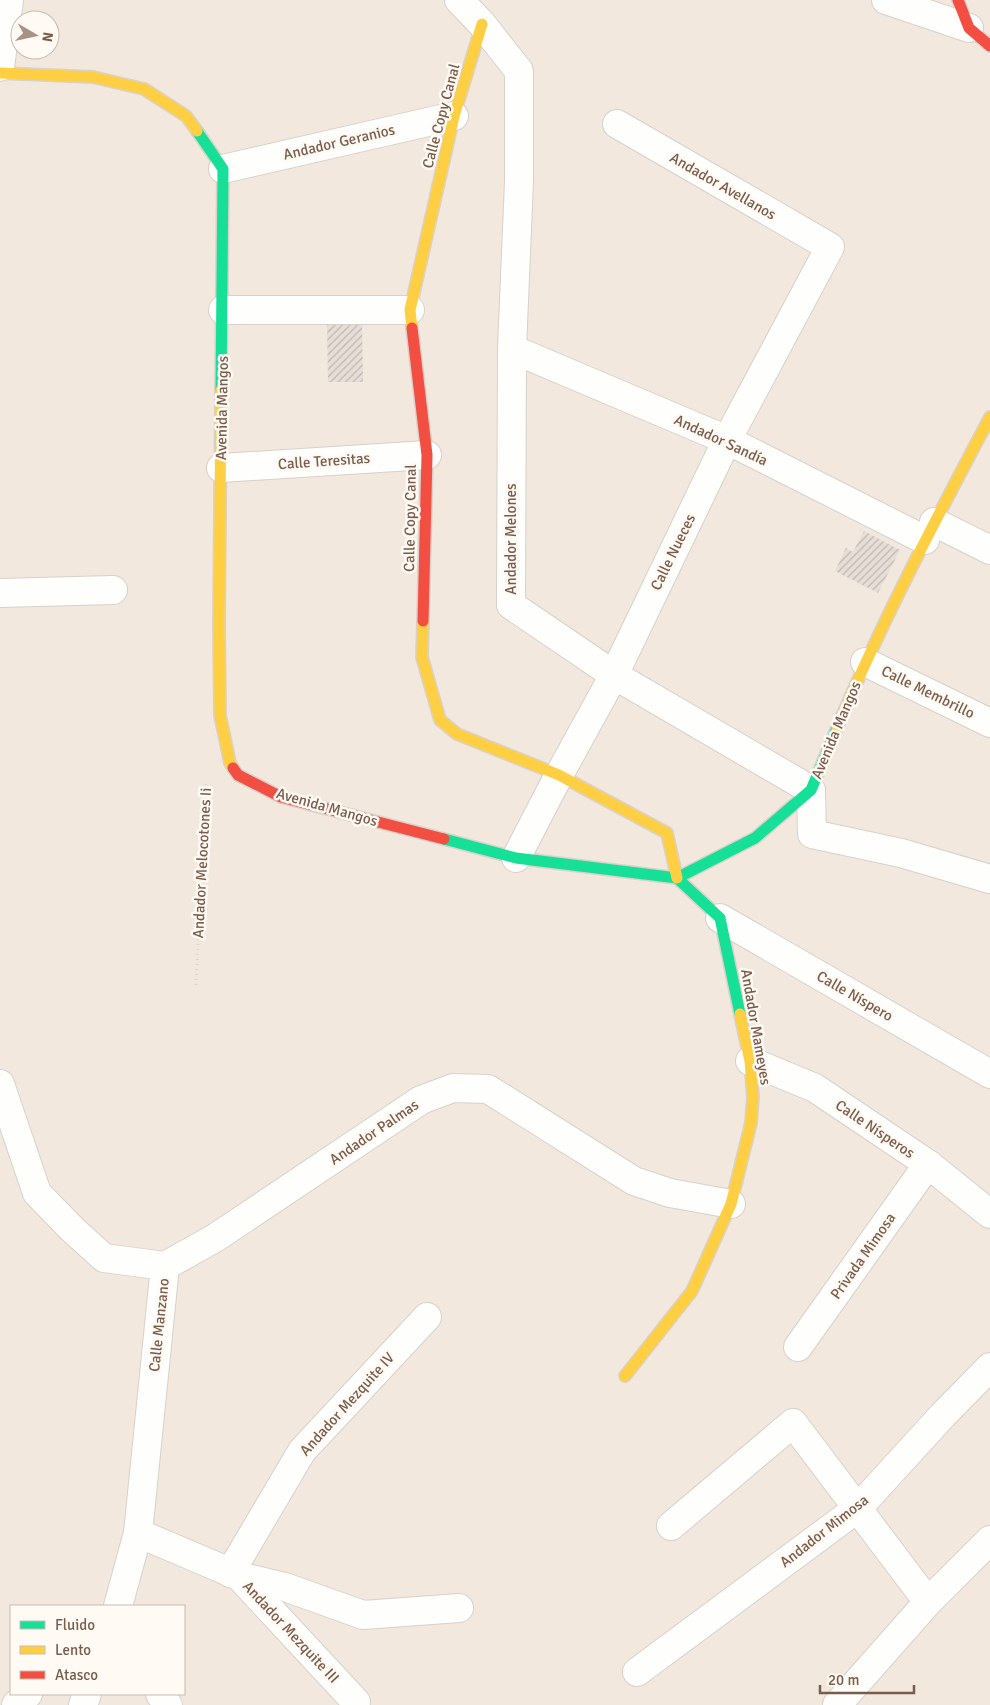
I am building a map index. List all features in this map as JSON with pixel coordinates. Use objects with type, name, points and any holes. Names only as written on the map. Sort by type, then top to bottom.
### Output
[{"type":"main road","points":[[958,0],[969,28],[990,46]]},
{"type":"main road","name":"Calle Copy Canal","points":[[482,24],[454,116],[410,310],[427,455],[422,657],[440,720],[457,734],[559,775],[667,833],[677,878]]},
{"type":"main road","points":[[0,73],[93,77],[144,89],[186,116],[223,169]]},
{"type":"main road","name":"Avenida Mangos","points":[[223,169],[220,716],[230,763],[238,775],[281,797],[516,858],[677,878],[755,838],[811,790],[865,662],[930,531],[990,417]]},
{"type":"main road","points":[[677,878],[720,918]]},
{"type":"main road","name":"Andador Mameyes","points":[[625,1376],[692,1291],[731,1204],[751,1123],[753,1097],[750,1061],[720,918]]},
{"type":"street","points":[[0,67],[9,0]]},
{"type":"street","points":[[459,0],[482,24]]},
{"type":"street","points":[[886,0],[969,28]]},
{"type":"street","name":"Andador Melones","points":[[482,24],[519,71],[519,181],[512,349],[511,605],[614,675],[811,790]]},
{"type":"street","name":"Andador Geranios","points":[[223,169],[454,116]]},
{"type":"street","name":"Andador Avellanos","points":[[617,124],[830,247]]},
{"type":"street","name":"Calle Nueces","points":[[516,858],[614,675],[727,440],[830,247]]},
{"type":"street","points":[[223,310],[410,310]]},
{"type":"street","name":"Andador Sandía","points":[[512,349],[727,440],[930,531],[990,550]]},
{"type":"street","name":"Calle Teresitas","points":[[221,468],[427,455]]},
{"type":"street","points":[[0,593],[113,590]]},
{"type":"street","name":"Calle Membrillo","points":[[865,662],[990,723]]},
{"type":"street","points":[[811,790],[812,834],[901,854],[990,879]]},
{"type":"street","name":"Calle Níspero","points":[[720,918],[990,1074]]},
{"type":"street","name":"Calle Nísperos","points":[[750,1061],[815,1088],[928,1164],[990,1214]]},
{"type":"street","name":"Calle Manzano","points":[[0,1084],[37,1193],[104,1258],[166,1266],[138,1533],[118,1605]]},
{"type":"street","name":"Andador Palmas","points":[[166,1266],[215,1238],[421,1100],[453,1088],[488,1089],[634,1181],[670,1193],[731,1204]]},
{"type":"street","name":"Privada Mimosa","points":[[798,1347],[928,1164]]},
{"type":"street","name":"Andador Mezquite IV","points":[[234,1574],[302,1451],[427,1317]]},
{"type":"street","name":"Andador Mimosa","points":[[637,1672],[858,1508],[942,1416],[990,1367]]},
{"type":"street","points":[[671,1526],[793,1423],[928,1602]]},
{"type":"street","name":"Andador Mezquite III","points":[[138,1533],[234,1574],[356,1702]]},
{"type":"street","points":[[837,1705],[928,1602],[990,1540]]},
{"type":"street","points":[[234,1574],[285,1587],[363,1615],[459,1608]]},
{"type":"street","points":[[16,1705],[27,1695]]},
{"type":"path","name":"Andador Melocotones Ii","points":[[196,985],[207,766],[230,763]]},
{"type":"shaded area","points":[[0,0],[990,0],[990,1705],[0,1705]]},
{"type":"building","points":[[327,320],[362,320],[363,382],[328,382]]},
{"type":"building","points":[[864,531],[900,550],[878,593],[835,571],[846,548],[853,552]]},
{"type":"traffic: fast","points":[[197,131],[223,169],[221,390]]},
{"type":"traffic: fast","points":[[444,839],[516,858],[677,878],[755,838],[811,790],[837,728]]},
{"type":"traffic: fast","points":[[677,878],[720,918],[740,1014]]},
{"type":"traffic: slow","points":[[412,328],[410,310],[454,116],[482,24]]},
{"type":"traffic: slow","points":[[0,73],[93,77],[144,89],[186,116],[197,131]]},
{"type":"traffic: slow","points":[[221,390],[220,715],[230,763],[233,768]]},
{"type":"traffic: slow","points":[[837,728],[891,609],[990,417]]},
{"type":"traffic: slow","points":[[423,621],[422,657],[440,720],[457,734],[559,775],[667,833],[677,878]]},
{"type":"traffic: slow","points":[[625,1376],[692,1291],[731,1204],[751,1123],[753,1097],[750,1061],[740,1014]]},
{"type":"traffic: jam","points":[[958,0],[969,28],[990,46]]},
{"type":"traffic: jam","points":[[412,328],[427,455],[423,621]]},
{"type":"traffic: jam","points":[[233,768],[238,775],[281,797],[444,839]]}]
